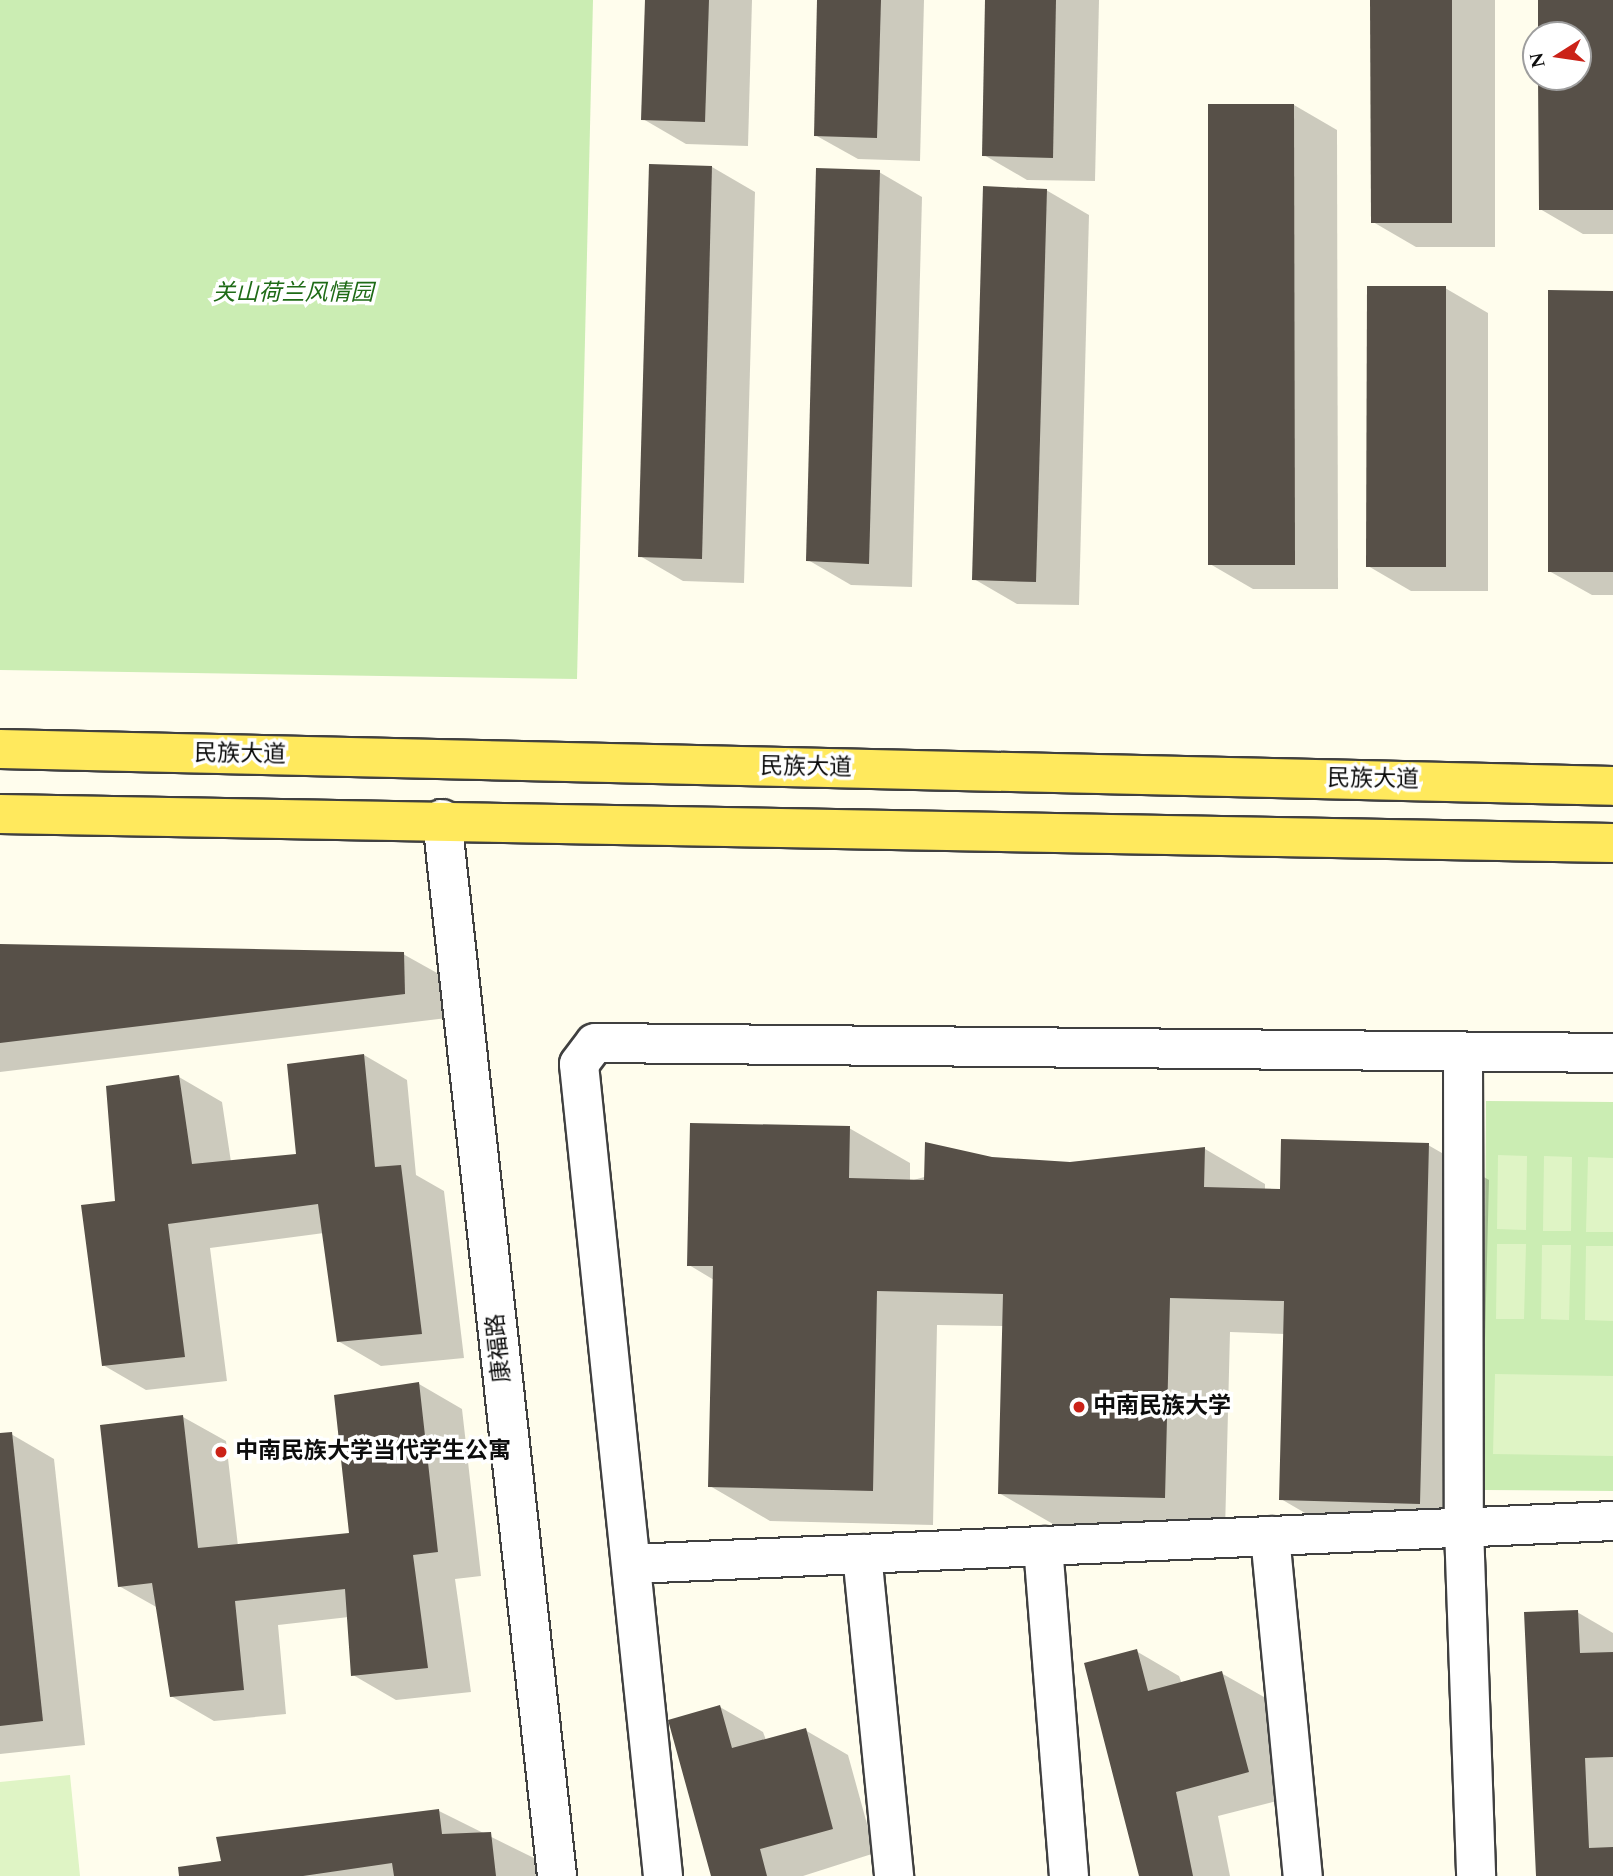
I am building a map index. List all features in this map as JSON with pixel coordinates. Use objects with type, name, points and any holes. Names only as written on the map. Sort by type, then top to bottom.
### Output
[{"type":"main road","name":"民族大道","points":[[0,750],[1613,786]]},
{"type":"main road","points":[[0,814],[442,819],[1613,843]]},
{"type":"street","name":"康福路","points":[[442,819],[557,1876]]},
{"type":"street","points":[[663,1876],[579,1064],[595,1044],[1613,1054]]},
{"type":"street","points":[[1463,1052],[1464,1528],[1476,1876]]},
{"type":"street","points":[[632,1564],[1613,1521]]},
{"type":"street","points":[[1270,1536],[1303,1876]]},
{"type":"street","points":[[1043,1546],[1069,1876]]},
{"type":"street","points":[[862,1554],[894,1876]]},
{"type":"green space","name":"关山荷兰风情园","points":[[0,0],[593,0],[577,679],[0,670]]},
{"type":"green space","points":[[1486,1101],[1613,1102],[1613,1491],[1484,1490]]},
{"type":"green space","points":[[1498,1155],[1527,1156],[1526,1230],[1497,1229]]},
{"type":"green space","points":[[1544,1156],[1572,1157],[1571,1231],[1543,1231]]},
{"type":"green space","points":[[1588,1157],[1613,1158],[1613,1232],[1586,1232]]},
{"type":"green space","points":[[1497,1244],[1526,1244],[1524,1319],[1496,1319]]},
{"type":"green space","points":[[1542,1245],[1571,1245],[1569,1320],[1541,1319]]},
{"type":"green space","points":[[1586,1246],[1613,1246],[1613,1321],[1585,1320]]},
{"type":"green space","points":[[1495,1374],[1613,1376],[1613,1456],[1493,1454]]},
{"type":"green space","points":[[70,1775],[80,1876],[0,1876],[0,1782]]},
{"type":"building","points":[[645,0],[709,0],[705,122],[641,120]]},
{"type":"building","points":[[817,0],[881,0],[877,138],[814,136]]},
{"type":"building","points":[[985,0],[1056,0],[1053,158],[982,156]]},
{"type":"building","points":[[1370,0],[1452,0],[1452,223],[1371,223]]},
{"type":"building","points":[[1538,0],[1613,0],[1613,210],[1539,210],[1538,91],[1592,91],[1592,21],[1538,21]]},
{"type":"building","points":[[1208,104],[1294,104],[1295,565],[1208,565]]},
{"type":"building","points":[[649,164],[712,166],[702,559],[638,557]]},
{"type":"building","points":[[816,168],[880,170],[869,564],[806,561]]},
{"type":"building","points":[[983,186],[1047,189],[1036,582],[972,580]]},
{"type":"building","points":[[1367,286],[1446,286],[1446,567],[1366,567]]},
{"type":"building","points":[[1548,290],[1613,291],[1613,572],[1548,572]]},
{"type":"building","points":[[0,944],[404,952],[405,994],[0,1043]]},
{"type":"building","points":[[364,1054],[375,1167],[401,1165],[422,1334],[337,1342],[318,1204],[168,1224],[185,1357],[102,1366],[81,1205],[115,1201],[106,1086],[179,1075],[192,1164],[296,1154],[287,1064]]},
{"type":"building","points":[[690,1123],[850,1126],[849,1178],[924,1180],[925,1142],[992,1157],[1070,1162],[1205,1147],[1204,1187],[1280,1189],[1281,1139],[1429,1143],[1420,1504],[1279,1500],[1284,1301],[1170,1298],[1165,1498],[998,1494],[1003,1294],[877,1291],[873,1491],[708,1487],[713,1266],[687,1266]]},
{"type":"building","points":[[419,1382],[438,1552],[413,1555],[428,1668],[351,1676],[345,1589],[235,1601],[244,1690],[170,1697],[152,1583],[118,1587],[100,1425],[183,1415],[198,1548],[349,1533],[334,1395]]},
{"type":"building","points":[[12,1432],[43,1721],[0,1726],[0,1433]]},
{"type":"building","points":[[1578,1610],[1580,1653],[1613,1652],[1613,1757],[1585,1758],[1589,1848],[1613,1847],[1613,1876],[1536,1876],[1524,1612]]},
{"type":"building","points":[[1137,1649],[1148,1691],[1222,1671],[1249,1772],[1176,1792],[1193,1876],[1139,1876],[1084,1663]]},
{"type":"building","points":[[720,1705],[732,1748],[806,1728],[833,1829],[760,1849],[767,1876],[711,1876],[668,1720]]},
{"type":"building","points":[[439,1809],[442,1834],[491,1832],[496,1876],[394,1876],[392,1863],[303,1876],[179,1876],[178,1867],[221,1861],[216,1837]]},
{"type":"place","name":"中南民族大学","points":[[1079,1407]]},
{"type":"place","name":"中南民族大学当代学生公寓","points":[[221,1452]]}]
